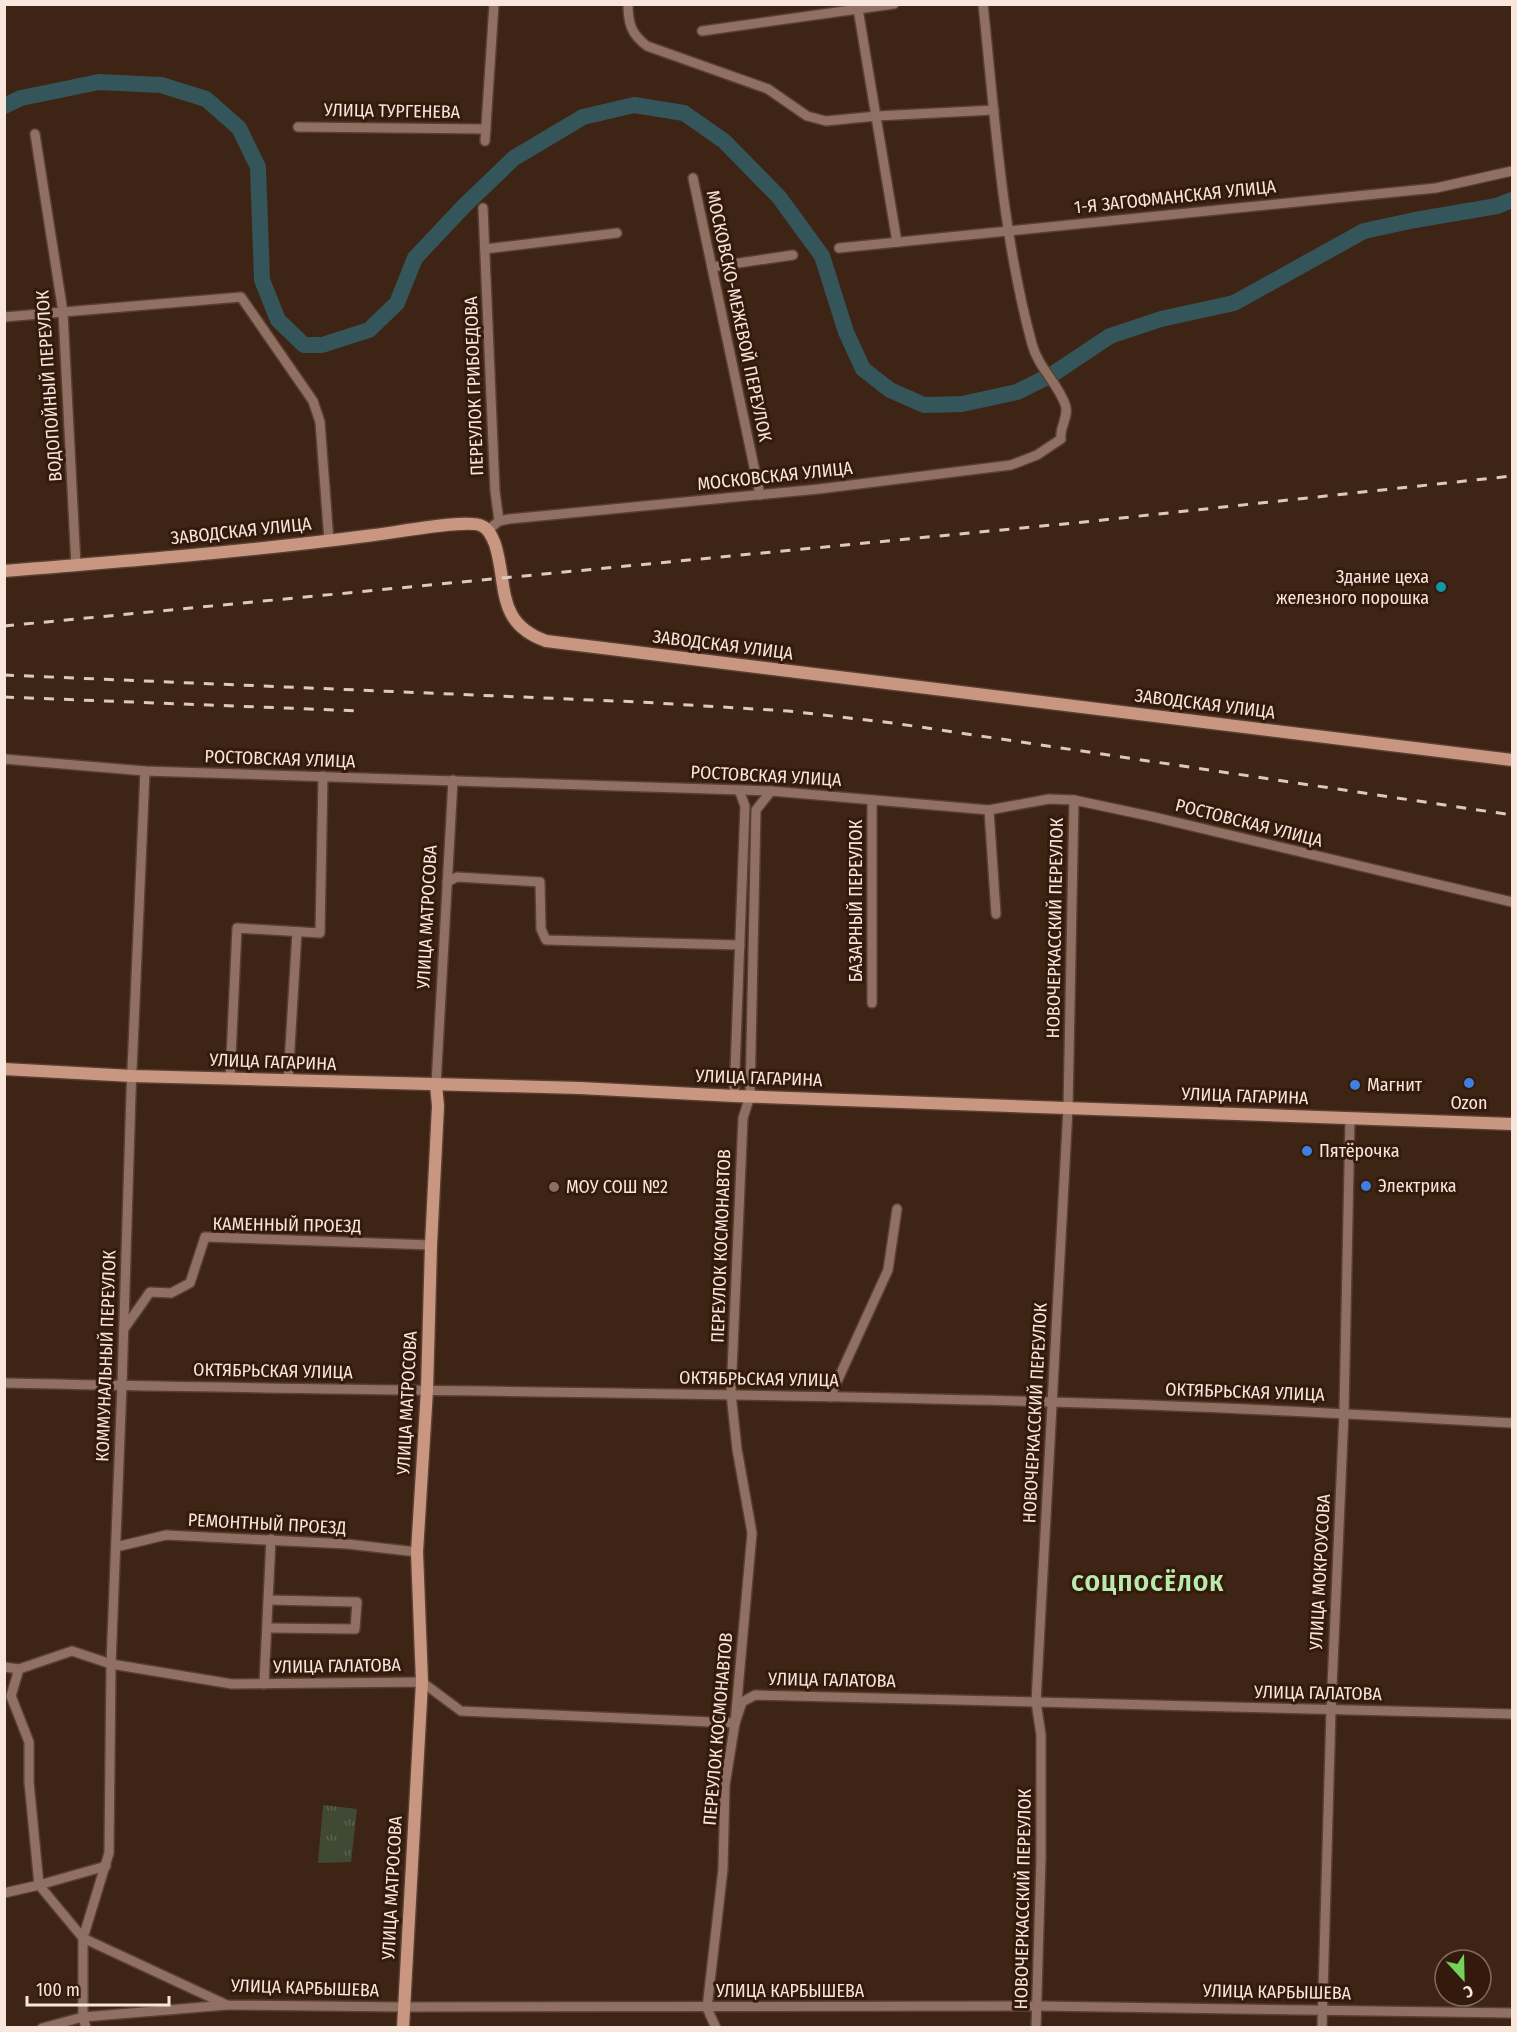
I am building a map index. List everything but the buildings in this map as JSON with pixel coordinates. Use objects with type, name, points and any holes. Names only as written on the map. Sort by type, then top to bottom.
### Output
[{"type":"main road","name":"ЗАВОДСКАЯ УЛИЦА","points":[[4,571],[329,541],[480,524],[488,530],[497,551],[508,610],[526,632],[546,641],[1512,760]]},
{"type":"main road","name":"УЛИЦА ГАГАРИНА","points":[[4,1069],[132,1076],[580,1088],[734,1096],[1512,1124]]},
{"type":"main road","name":"УЛИЦА МАТРОСОВА","points":[[403,2028],[422,1682],[417,1552],[427,1390],[430,1245],[438,1106],[436,1085]]},
{"type":"street","points":[[485,141],[494,4]]},
{"type":"street","points":[[628,4],[628,20],[637,39],[647,46],[768,89],[807,117],[826,121],[994,110]]},
{"type":"street","points":[[702,31],[894,4]]},
{"type":"street","points":[[983,4],[1008,231]]},
{"type":"street","points":[[858,9],[897,242]]},
{"type":"street","name":"УЛИЦА ТУРГЕНЕВА","points":[[298,127],[486,129]]},
{"type":"street","name":"ВОДОПОЙНЫЙ ПЕРЕУЛОК","points":[[35,134],[63,312],[75,566]]},
{"type":"street","name":"1-Я ЗАГОФМАНСКАЯ УЛИЦА","points":[[839,248],[1436,188],[1512,171]]},
{"type":"street","name":"МОСКОВСКО-МЕЖЕВОЙ ПЕРЕУЛОК","points":[[693,178],[760,495]]},
{"type":"street","name":"ПЕРЕУЛОК ГРИБОЕДОВА","points":[[483,207],[495,491],[499,521]]},
{"type":"street","name":"МОСКОВСКАЯ УЛИЦА","points":[[499,521],[760,495],[1011,465],[1037,455],[1061,439],[1060,432],[1066,414],[1066,405],[1044,371],[1032,345],[1008,231]]},
{"type":"street","points":[[485,249],[617,233]]},
{"type":"street","points":[[712,267],[794,255]]},
{"type":"street","points":[[4,317],[240,297],[313,401],[320,422],[329,541]]},
{"type":"street","points":[[488,530],[499,521]]},
{"type":"street","name":"РОСТОВСКАЯ УЛИЦА","points":[[4,759],[145,771],[771,791],[989,810],[1049,799],[1074,800],[1512,902]]},
{"type":"street","name":"КОММУНАЛЬНЫЙ ПЕРЕУЛОК","points":[[86,2028],[83,2017],[83,1938],[109,1853],[111,1664],[145,771]]},
{"type":"street","points":[[230,1078],[237,928],[320,933],[323,776]]},
{"type":"street","name":"УЛИЦА МАТРОСОВА","points":[[436,1085],[453,780]]},
{"type":"street","points":[[734,1096],[745,806],[739,790]]},
{"type":"street","name":"ПЕРЕУЛОК КОСМОНАВТОВ","points":[[707,2008],[723,1869],[725,1785],[735,1724],[752,1533],[737,1449],[731,1394],[742,1118],[750,1096],[756,810],[771,791]]},
{"type":"street","name":"БАЗАРНЫЙ ПЕРЕУЛОК","points":[[872,800],[872,1003]]},
{"type":"street","name":"НОВОЧЕРКАССКИЙ ПЕРЕУЛОК","points":[[1036,2028],[1041,1857],[1041,1735],[1036,1702],[1068,1108],[1074,800]]},
{"type":"street","points":[[989,810],[996,914]]},
{"type":"street","points":[[447,882],[456,877],[540,882],[541,929],[546,940],[740,945]]},
{"type":"street","points":[[288,1081],[297,932]]},
{"type":"street","name":"УЛИЦА МОКРОУСОВА","points":[[1322,2028],[1331,1710],[1344,1412],[1350,1118]]},
{"type":"street","points":[[830,1397],[888,1270],[897,1209]]},
{"type":"street","name":"КАМЕННЫЙ ПРОЕЗД","points":[[124,1329],[150,1292],[171,1293],[189,1283],[205,1237],[430,1245]]},
{"type":"street","name":"ОКТЯБРЬСКАЯ УЛИЦА","points":[[4,1383],[731,1394],[1052,1402],[1344,1412],[1512,1423]]},
{"type":"street","name":"РЕМОНТНЫЙ ПРОЕЗД","points":[[116,1547],[166,1535],[347,1544],[417,1552]]},
{"type":"street","points":[[264,1684],[271,1539]]},
{"type":"street","points":[[268,1628],[355,1629],[357,1602],[269,1600]]},
{"type":"street","name":"УЛИЦА ГАЛАТОВА","points":[[4,1667],[19,1669],[72,1651],[111,1664],[232,1684],[422,1682],[461,1711],[735,1724],[742,1702],[755,1695],[1512,1714]]},
{"type":"street","points":[[19,1669],[11,1696],[28,1742],[29,1782],[39,1885],[83,1938]]},
{"type":"street","points":[[4,1893],[106,1866]]},
{"type":"street","name":"УЛИЦА КАРБЫШЕВА","points":[[83,1938],[227,2005],[707,2008],[1038,2006],[1512,2013]]},
{"type":"street","points":[[42,2028],[83,2017],[227,2005]]},
{"type":"street","points":[[707,2008],[716,2028]]},
{"type":"green space","points":[[323,1805],[357,1809],[351,1862],[318,1863]]},
{"type":"waterway","points":[[4,106],[21,98],[99,82],[161,85],[206,99],[239,128],[258,167],[262,280],[278,320],[304,345],[322,345],[369,330],[397,303],[415,258],[514,158],[583,117],[634,105],[684,113],[724,141],[779,197],[822,256],[846,332],[863,369],[890,390],[924,405],[962,404],[1017,392],[1053,374],[1110,336],[1161,319],[1234,303],[1364,231],[1497,206],[1512,200]]},
{"type":"railway","points":[[4,626],[1084,522],[1512,476]]},
{"type":"railway","points":[[4,675],[639,702],[788,711],[893,723],[1512,815]]},
{"type":"railway","points":[[4,697],[361,711]]},
{"type":"place","name":"Здание цеха железного порошка","points":[[1441,587]]},
{"type":"place","name":"Ozon","points":[[1469,1083]]},
{"type":"place","name":"Магнит","points":[[1355,1085]]},
{"type":"place","name":"Пятёрочка","points":[[1307,1151]]},
{"type":"place","name":"Электрика","points":[[1366,1186]]},
{"type":"place","name":"МОУ СОШ №2","points":[[554,1187]]},
{"type":"district","name":"СОЦПОСЁЛОК","points":[[1148,1583]]}]
